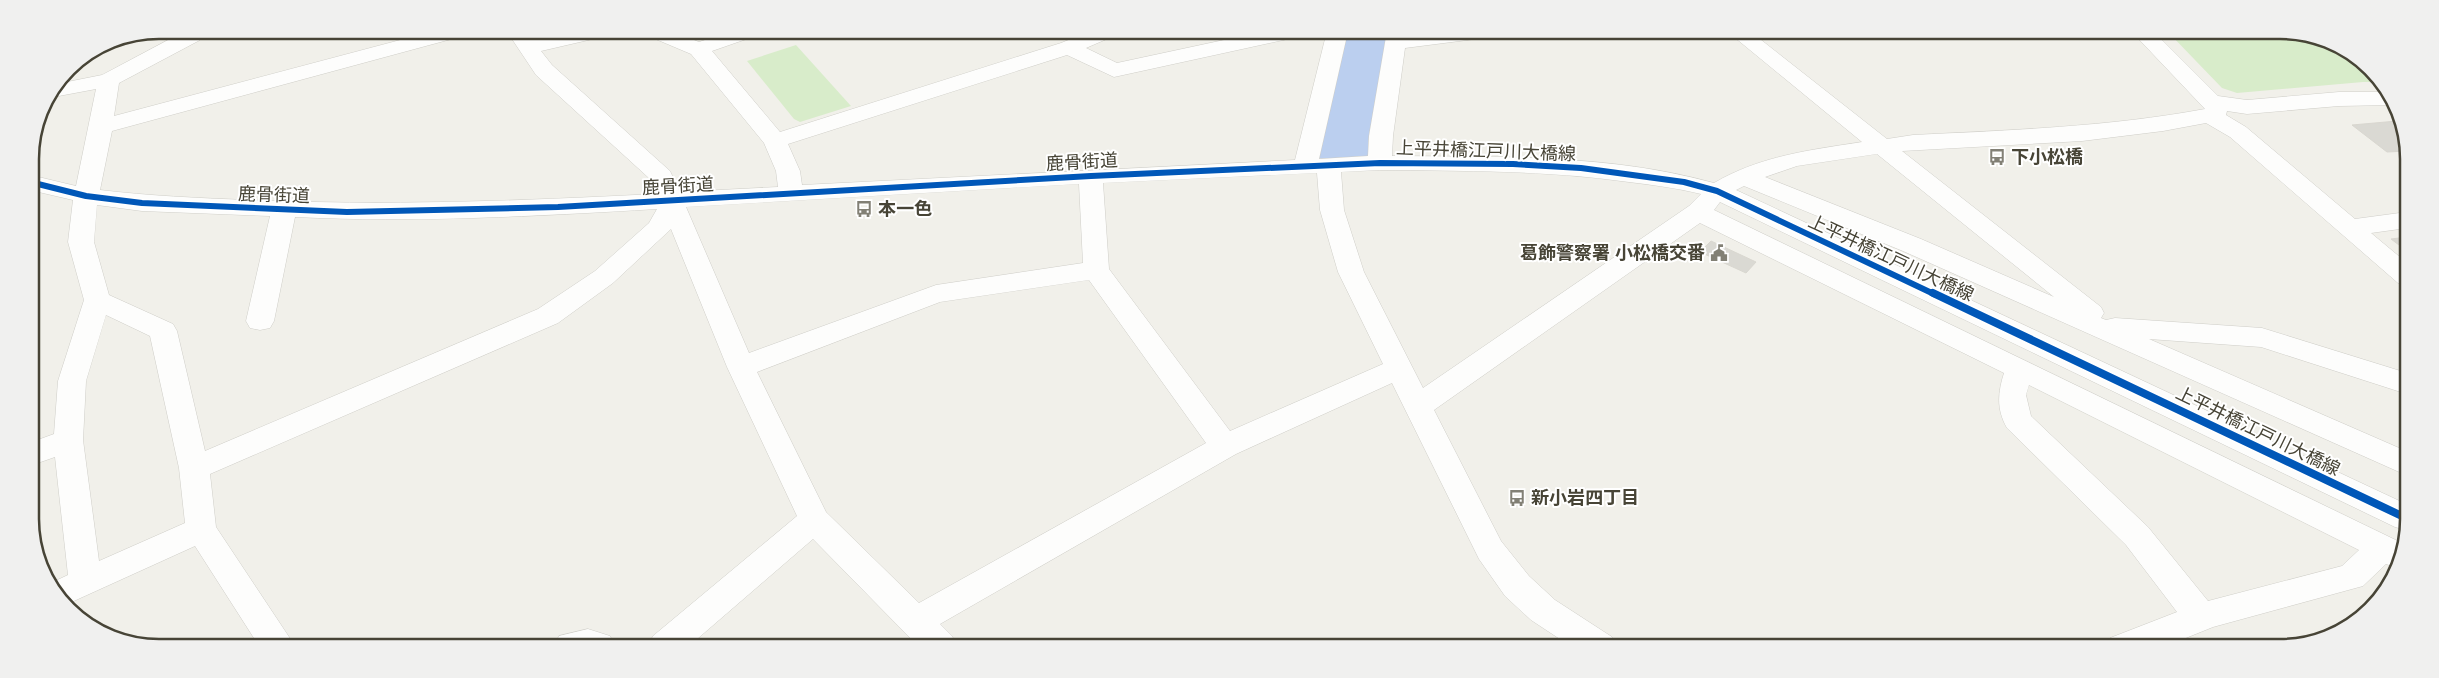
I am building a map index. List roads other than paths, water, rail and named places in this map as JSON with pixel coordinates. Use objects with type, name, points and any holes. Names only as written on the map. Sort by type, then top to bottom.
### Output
[{"type":"street","points":[[61,90],[109,80],[187,39]]},
{"type":"street","points":[[101,127],[429,39]]},
{"type":"street","points":[[522,39],[544,70],[660,176],[673,201],[741,367],[814,520],[933,639]]},
{"type":"street","points":[[673,39],[699,49],[775,141],[788,171],[791,194]]},
{"type":"street","points":[[699,49],[728,39]]},
{"type":"street","points":[[775,141],[1069,48],[1090,39]]},
{"type":"street","points":[[1069,48],[1114,70],[1259,39]]},
{"type":"street","points":[[1337,39],[1317,165],[1351,272],[1490,550],[1517,586],[1543,610],[1588,639]]},
{"type":"street","points":[[1380,163],[1381,136],[1396,39]]},
{"type":"street","points":[[1747,39],[2107,326],[2133,343]]},
{"type":"street","points":[[2148,39],[2212,109],[2400,272]]},
{"type":"street","points":[[109,80],[86,196],[81,242],[97,300],[72,381],[68,440],[72,588],[201,529]]},
{"type":"street","points":[[1419,406],[1698,212],[1717,191],[1744,176],[1793,159],[1880,146],[1946,139],[2082,134],[2212,109],[2339,99],[2384,99]]},
{"type":"street","name":"上平井橋江戸川大橋線","points":[[1317,165],[1380,163],[1504,164],[1581,168],[1684,182],[1717,191],[2400,515]]},
{"type":"street","name":"鹿骨街道","points":[[39,184],[86,196],[194,207],[284,211],[429,210],[673,201],[1090,176],[1317,165]]},
{"type":"street","points":[[1090,176],[1096,270],[1224,446]]},
{"type":"street","points":[[1744,176],[1785,195],[1912,245],[2400,461]]},
{"type":"street","points":[[194,468],[548,316],[604,277],[659,228],[673,201]]},
{"type":"street","points":[[260,321],[284,211]]},
{"type":"street","points":[[1698,212],[2210,461],[2392,553]]},
{"type":"street","points":[[2350,228],[2400,221]]},
{"type":"street","points":[[741,367],[936,294],[1096,270]]},
{"type":"street","points":[[97,300],[163,331],[194,468],[201,529],[273,639]]},
{"type":"street","points":[[2107,326],[2262,338],[2400,382]]},
{"type":"street","points":[[916,621],[1224,446],[1399,368]]},
{"type":"street","points":[[2018,369],[2012,395],[2017,420],[2137,536],[2201,617]]},
{"type":"street","points":[[39,451],[68,440]]},
{"type":"street","points":[[673,639],[814,520]]},
{"type":"street","points":[[2145,639],[2201,617],[2352,577],[2392,553]]},
{"type":"waterway","points":[[1342,143],[1365,39]]},
{"type":"place","name":"下小松橋","points":[[1997,157]]},
{"type":"place","name":"本一色","points":[[864,209]]},
{"type":"place","name":"葛飾警察署 小松橋交番","points":[[1719,253]]},
{"type":"place","name":"新小岩四丁目","points":[[1517,498]]}]
